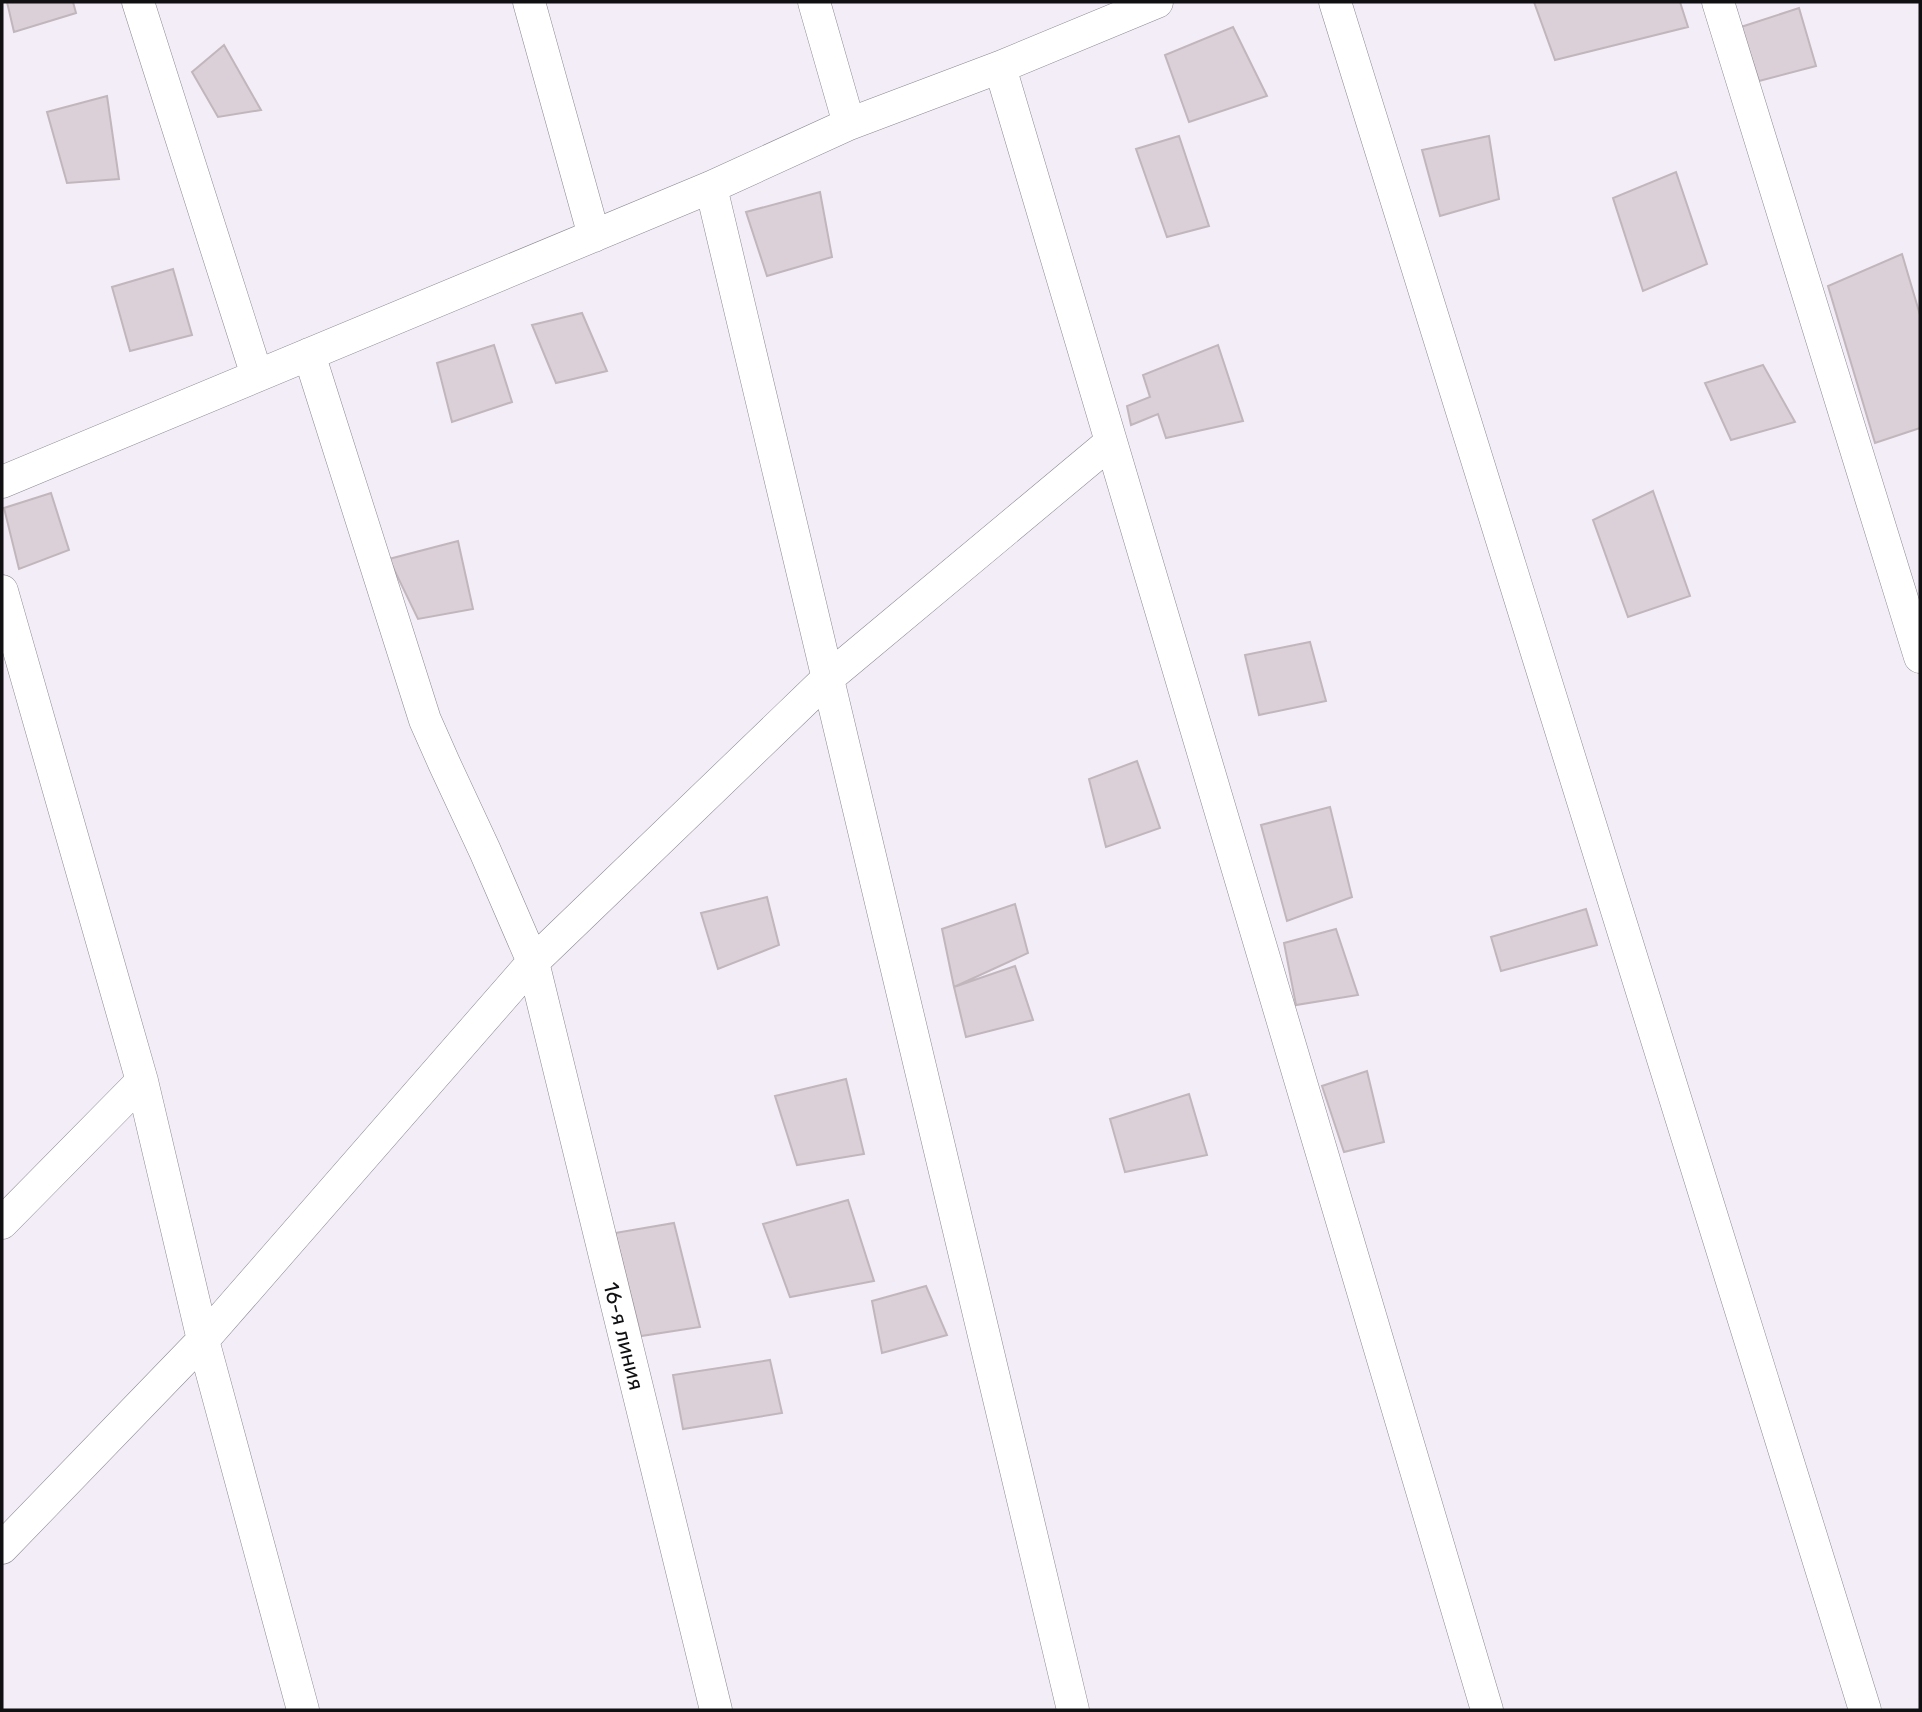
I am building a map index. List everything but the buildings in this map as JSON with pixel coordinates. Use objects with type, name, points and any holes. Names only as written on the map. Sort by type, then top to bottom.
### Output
[{"type":"street","points":[[138,2],[257,376]]},
{"type":"street","points":[[529,2],[594,236]]},
{"type":"street","points":[[814,2],[849,124]]},
{"type":"street","points":[[2,482],[711,187],[849,124],[1000,67],[1157,2]]},
{"type":"street","points":[[1335,2],[1865,1710]]},
{"type":"street","points":[[1718,2],[1920,657]]},
{"type":"street","points":[[1000,67],[1482,1709]]},
{"type":"street","points":[[711,187],[1073,1710]]},
{"type":"street","name":"16-я линия","points":[[309,354],[425,720],[533,962],[716,1710]]},
{"type":"street","points":[[2,1548],[203,1340],[533,962],[828,678],[1111,442]]},
{"type":"street","points":[[2,591],[142,1081],[203,1340],[303,1710]]},
{"type":"street","points":[[2,1223],[142,1081]]}]
